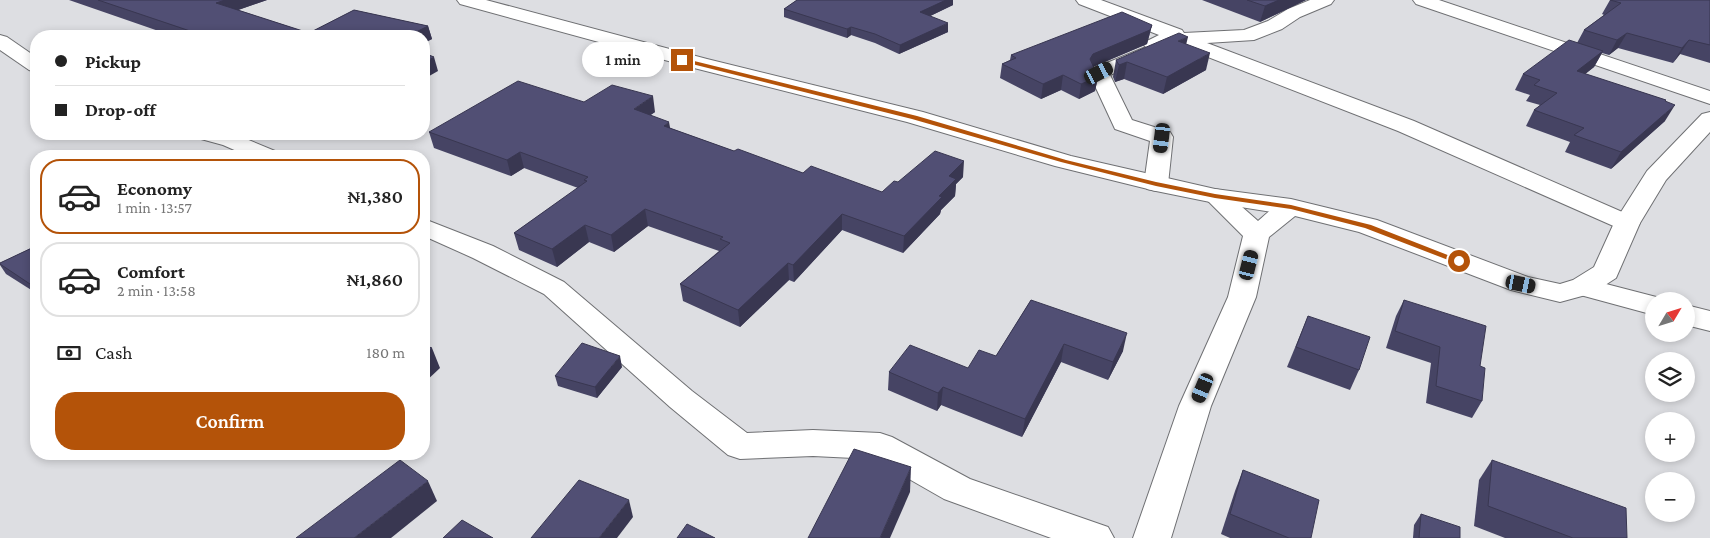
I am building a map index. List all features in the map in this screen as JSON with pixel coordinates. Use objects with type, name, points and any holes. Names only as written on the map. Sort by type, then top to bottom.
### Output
[{"type":"street","points":[[466,0],[700,64],[915,117],[1063,161],[1156,184],[1215,196],[1291,207],[1368,226],[1521,284],[1560,293],[1583,287],[1606,272],[1627,223],[1656,176],[1710,119]]},
{"type":"street","points":[[1085,0],[1175,34],[1099,73]]},
{"type":"street","points":[[1099,73],[1179,39],[1246,36],[1275,26],[1294,13],[1325,0]]},
{"type":"street","points":[[1422,0],[1710,98]]},
{"type":"street","points":[[1179,39],[1406,126],[1627,223]]},
{"type":"street","points":[[0,41],[30,62]]},
{"type":"street","points":[[1099,73],[1123,124],[1162,138],[1156,184]]},
{"type":"street","points":[[231,140],[254,150]]},
{"type":"street","points":[[1215,196],[1257,234]]},
{"type":"street","points":[[1152,538],[1195,406],[1242,296],[1257,234],[1291,207]]},
{"type":"street","points":[[430,230],[483,252],[554,288],[681,399],[740,446],[814,443],[880,446],[957,488],[1095,538]]},
{"type":"street","points":[[1583,287],[1645,304]]},
{"type":"street","points":[[1695,317],[1710,321]]},
{"type":"building","points":[[98,0],[225,0],[216,3],[300,30],[187,30]]},
{"type":"building","points":[[797,0],[946,0],[920,12],[948,23],[900,45],[875,34],[851,27],[847,29],[784,9]]},
{"type":"building","points":[[1247,0],[1279,0],[1265,6]]},
{"type":"building","points":[[1610,0],[1710,0],[1710,45],[1689,40],[1682,48],[1627,33],[1617,40],[1584,30],[1621,3]]},
{"type":"building","points":[[354,10],[428,26],[420,30],[315,30]]},
{"type":"building","points":[[1122,12],[1152,25],[1150,30],[1093,54],[1090,59],[1098,77],[1081,84],[1063,75],[1043,84],[1002,64],[1016,58],[1011,55]]},
{"type":"building","points":[[1179,33],[1188,37],[1178,41],[1210,53],[1167,77],[1127,62],[1119,65],[1116,60]]},
{"type":"building","points":[[1569,40],[1603,51],[1577,71],[1666,100],[1675,105],[1621,152],[1574,135],[1584,128],[1534,110],[1557,93],[1534,85],[1540,80],[1523,74]]},
{"type":"building","points":[[518,81],[584,102],[612,85],[653,96],[634,109],[669,122],[664,126],[734,151],[738,149],[803,173],[811,166],[882,192],[894,181],[898,182],[935,151],[964,161],[949,176],[956,179],[939,196],[942,197],[904,236],[842,214],[793,265],[788,263],[738,310],[680,284],[730,243],[720,239],[723,237],[645,209],[611,235],[585,225],[552,249],[514,233],[587,181],[584,180],[588,177],[520,152],[507,160],[430,131]]},
{"type":"building","points":[[30,249],[30,284],[0,264]]},
{"type":"building","points":[[1031,300],[1127,333],[1113,362],[1064,344],[1025,419],[943,387],[938,393],[889,372],[910,345],[968,368],[979,350],[996,356]]},
{"type":"building","points":[[1404,300],[1486,326],[1480,366],[1485,368],[1482,401],[1436,386],[1440,347],[1395,331]]},
{"type":"building","points":[[1308,316],[1370,337],[1359,370],[1296,347]]},
{"type":"building","points":[[582,343],[620,356],[595,387],[555,376]]},
{"type":"building","points":[[854,449],[911,467],[880,538],[808,538]]},
{"type":"building","points":[[400,460],[428,481],[354,538],[296,538]]},
{"type":"building","points":[[1492,460],[1626,508],[1627,538],[1573,538],[1488,506]]},
{"type":"building","points":[[1243,470],[1319,500],[1311,538],[1289,538],[1230,514]]},
{"type":"building","points":[[579,480],[629,500],[599,538],[531,538]]},
{"type":"building","points":[[1421,514],[1460,527],[1460,538],[1419,538]]},
{"type":"building","points":[[462,520],[493,538],[443,538]]},
{"type":"building","points":[[687,524],[715,538],[677,538]]},
{"type":"route","points":[[682,60],[915,117],[1063,161],[1156,184],[1215,196],[1291,207],[1368,226],[1459,261]]}]
